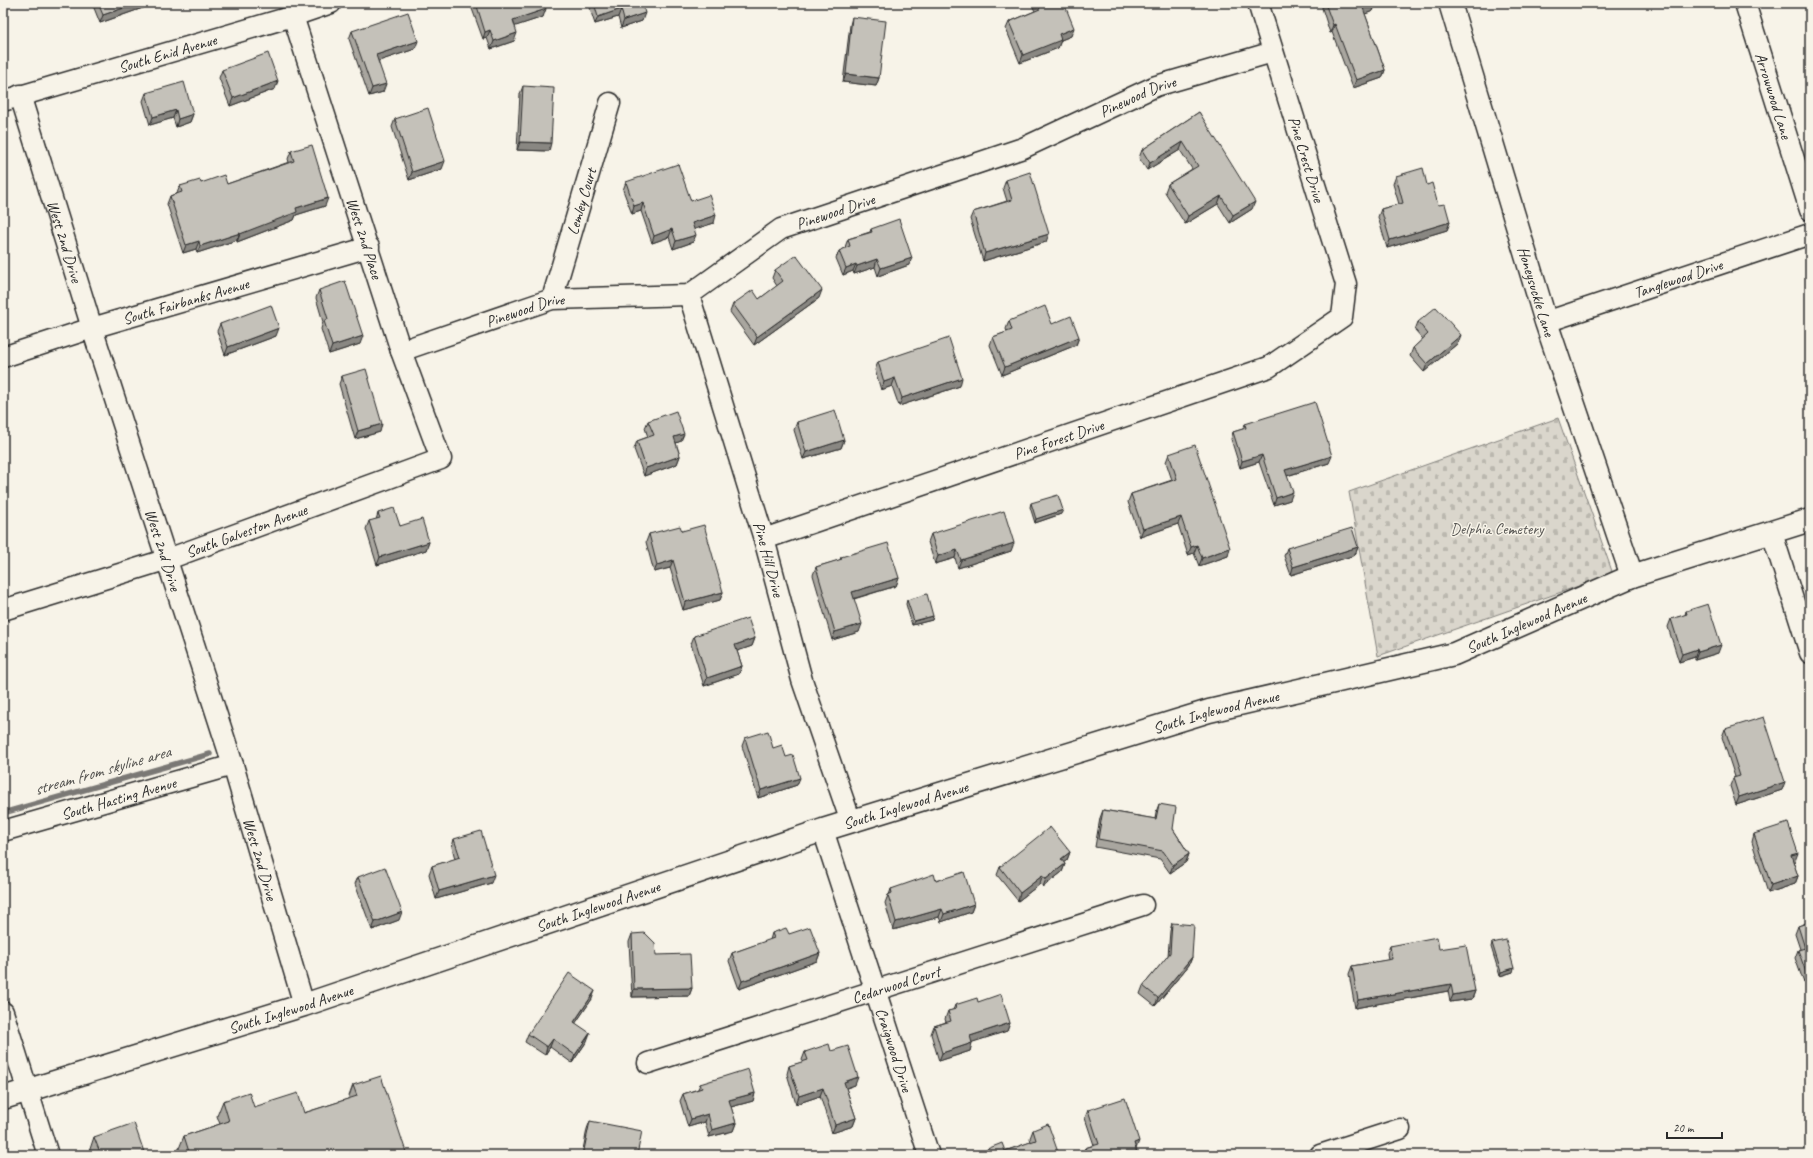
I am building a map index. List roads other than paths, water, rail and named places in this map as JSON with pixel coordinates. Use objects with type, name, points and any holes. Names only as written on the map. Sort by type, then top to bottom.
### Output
[{"type":"street","name":"South Enid Avenue","points":[[12,98],[293,16],[331,3]]},
{"type":"street","name":"Pine Crest Drive","points":[[1258,3],[1346,284],[1342,317]]},
{"type":"street","name":"Honeysuckle Lane","points":[[1450,3],[1546,322],[1632,576]]},
{"type":"street","name":"Arrowwood Lane","points":[[1745,3],[1810,210]]},
{"type":"street","name":"West 2nd Place","points":[[293,16],[369,247],[401,351],[441,459]]},
{"type":"street","name":"Pinewood Drive","points":[[401,351],[552,298],[689,295],[781,230],[1023,148],[1156,86],[1273,52]]},
{"type":"street","name":"West 2nd Drive","points":[[12,98],[92,328],[168,559],[233,765],[304,1005]]},
{"type":"street","name":"Lemley Court","points":[[552,298],[610,103]]},
{"type":"street","name":"Tanglewood Drive","points":[[1546,322],[1810,234]]},
{"type":"street","name":"South Fairbanks Avenue","points":[[3,357],[92,328],[369,247]]},
{"type":"street","name":"Pine Hill Drive","points":[[689,295],[764,539],[802,680],[851,822]]},
{"type":"street","name":"Pine Forest Drive","points":[[764,539],[1269,367],[1342,317]]},
{"type":"street","name":"South Galveston Avenue","points":[[3,610],[168,559],[441,459]]},
{"type":"street","name":"South Inglewood Avenue","points":[[3,1098],[304,1005],[823,830],[1209,711],[1454,654],[1632,576],[1810,520]]},
{"type":"street","points":[[1772,533],[1810,653]]},
{"type":"street","name":"South Hasting Avenue","points":[[3,830],[233,765]]},
{"type":"street","name":"Craigwood Drive","points":[[823,830],[929,1155]]},
{"type":"street","name":"Cedarwood Court","points":[[648,1063],[1143,905]]},
{"type":"street","points":[[3,1012],[48,1155]]},
{"type":"street","points":[[1320,1155],[1400,1129]]},
{"type":"waterway","name":"stream from skyline area","points":[[3,813],[210,754]]},
{"type":"park label","name":"Delphia Cemetery","points":[[1497,528]]}]
